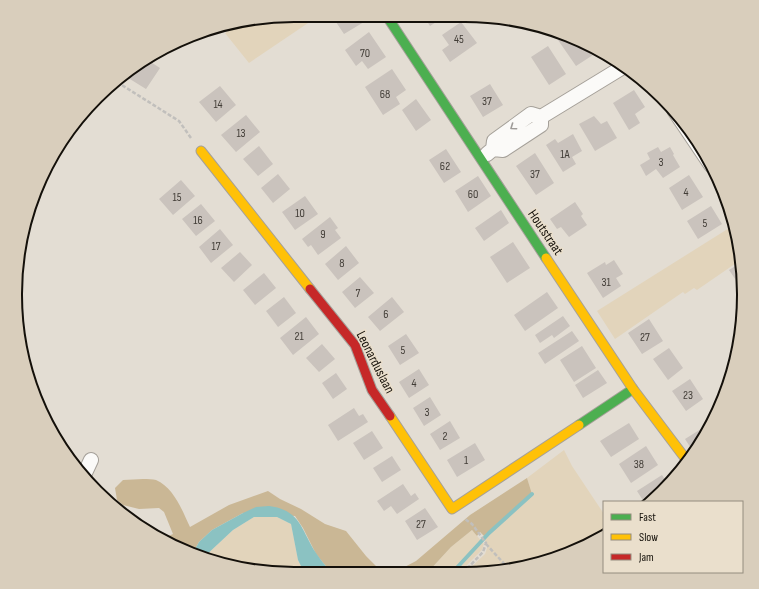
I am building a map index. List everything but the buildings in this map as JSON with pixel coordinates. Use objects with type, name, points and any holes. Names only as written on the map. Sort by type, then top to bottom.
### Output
[{"type":"street","name":"Houtstraat","points":[[391,22],[633,389],[684,456]]},
{"type":"street","points":[[480,158],[493,149],[494,141],[531,114],[541,117],[618,70]]},
{"type":"street","name":"Leonarduslaan","points":[[201,151],[355,345],[372,390],[452,509]]},
{"type":"street","points":[[452,509],[633,389]]},
{"type":"street","points":[[86,470],[91,460]]},
{"type":"path","points":[[121,85],[179,121],[201,151]]},
{"type":"path","points":[[452,509],[472,524],[479,535],[505,564]]},
{"type":"path","points":[[469,567],[483,552],[485,542]]},
{"type":"shaded area","points":[[310,22],[249,63],[225,33],[230,30],[259,24]]},
{"type":"shaded area","points":[[729,228],[735,264],[697,290],[694,288],[685,294],[683,292],[615,339],[597,311]]},
{"type":"shaded area","points":[[564,450],[572,466],[603,512],[603,529],[569,546],[535,558],[500,565],[472,567],[485,554],[488,545],[485,541],[485,537],[532,494],[527,478]]},
{"type":"shaded area","points":[[527,478],[532,494],[485,537],[480,532],[477,536],[472,530],[451,547],[433,567],[405,567],[416,561],[470,515]]},
{"type":"shaded area","points":[[152,479],[168,488],[177,500],[190,527],[229,505],[268,491],[325,524],[346,531],[377,567],[327,567],[316,554],[295,516],[243,513],[212,530],[199,542],[196,548],[169,536],[173,534],[164,512],[159,508],[139,509],[123,505],[117,500],[115,488],[123,480]]},
{"type":"shaded area","points":[[254,517],[277,517],[291,524],[298,560],[302,567],[259,565],[208,553],[233,530]]},
{"type":"shaded area","points":[[472,530],[484,544],[482,550],[465,567],[433,567],[451,547]]},
{"type":"water","points":[[269,506],[280,508],[294,517],[299,522],[311,545],[327,567],[302,567],[298,560],[291,524],[277,517],[254,517],[233,530],[208,553],[196,548],[199,542],[212,530],[256,507]]},
{"type":"waterway","points":[[458,567],[489,533],[532,494]]},
{"type":"traffic: fast","points":[[391,22],[546,258]]},
{"type":"traffic: fast","points":[[579,425],[633,389]]},
{"type":"traffic: slow","points":[[201,151],[310,289]]},
{"type":"traffic: slow","points":[[546,258],[633,389],[684,456]]},
{"type":"traffic: slow","points":[[390,416],[452,509],[579,425]]},
{"type":"traffic: jam","points":[[310,289],[355,345],[372,390],[390,416]]}]
